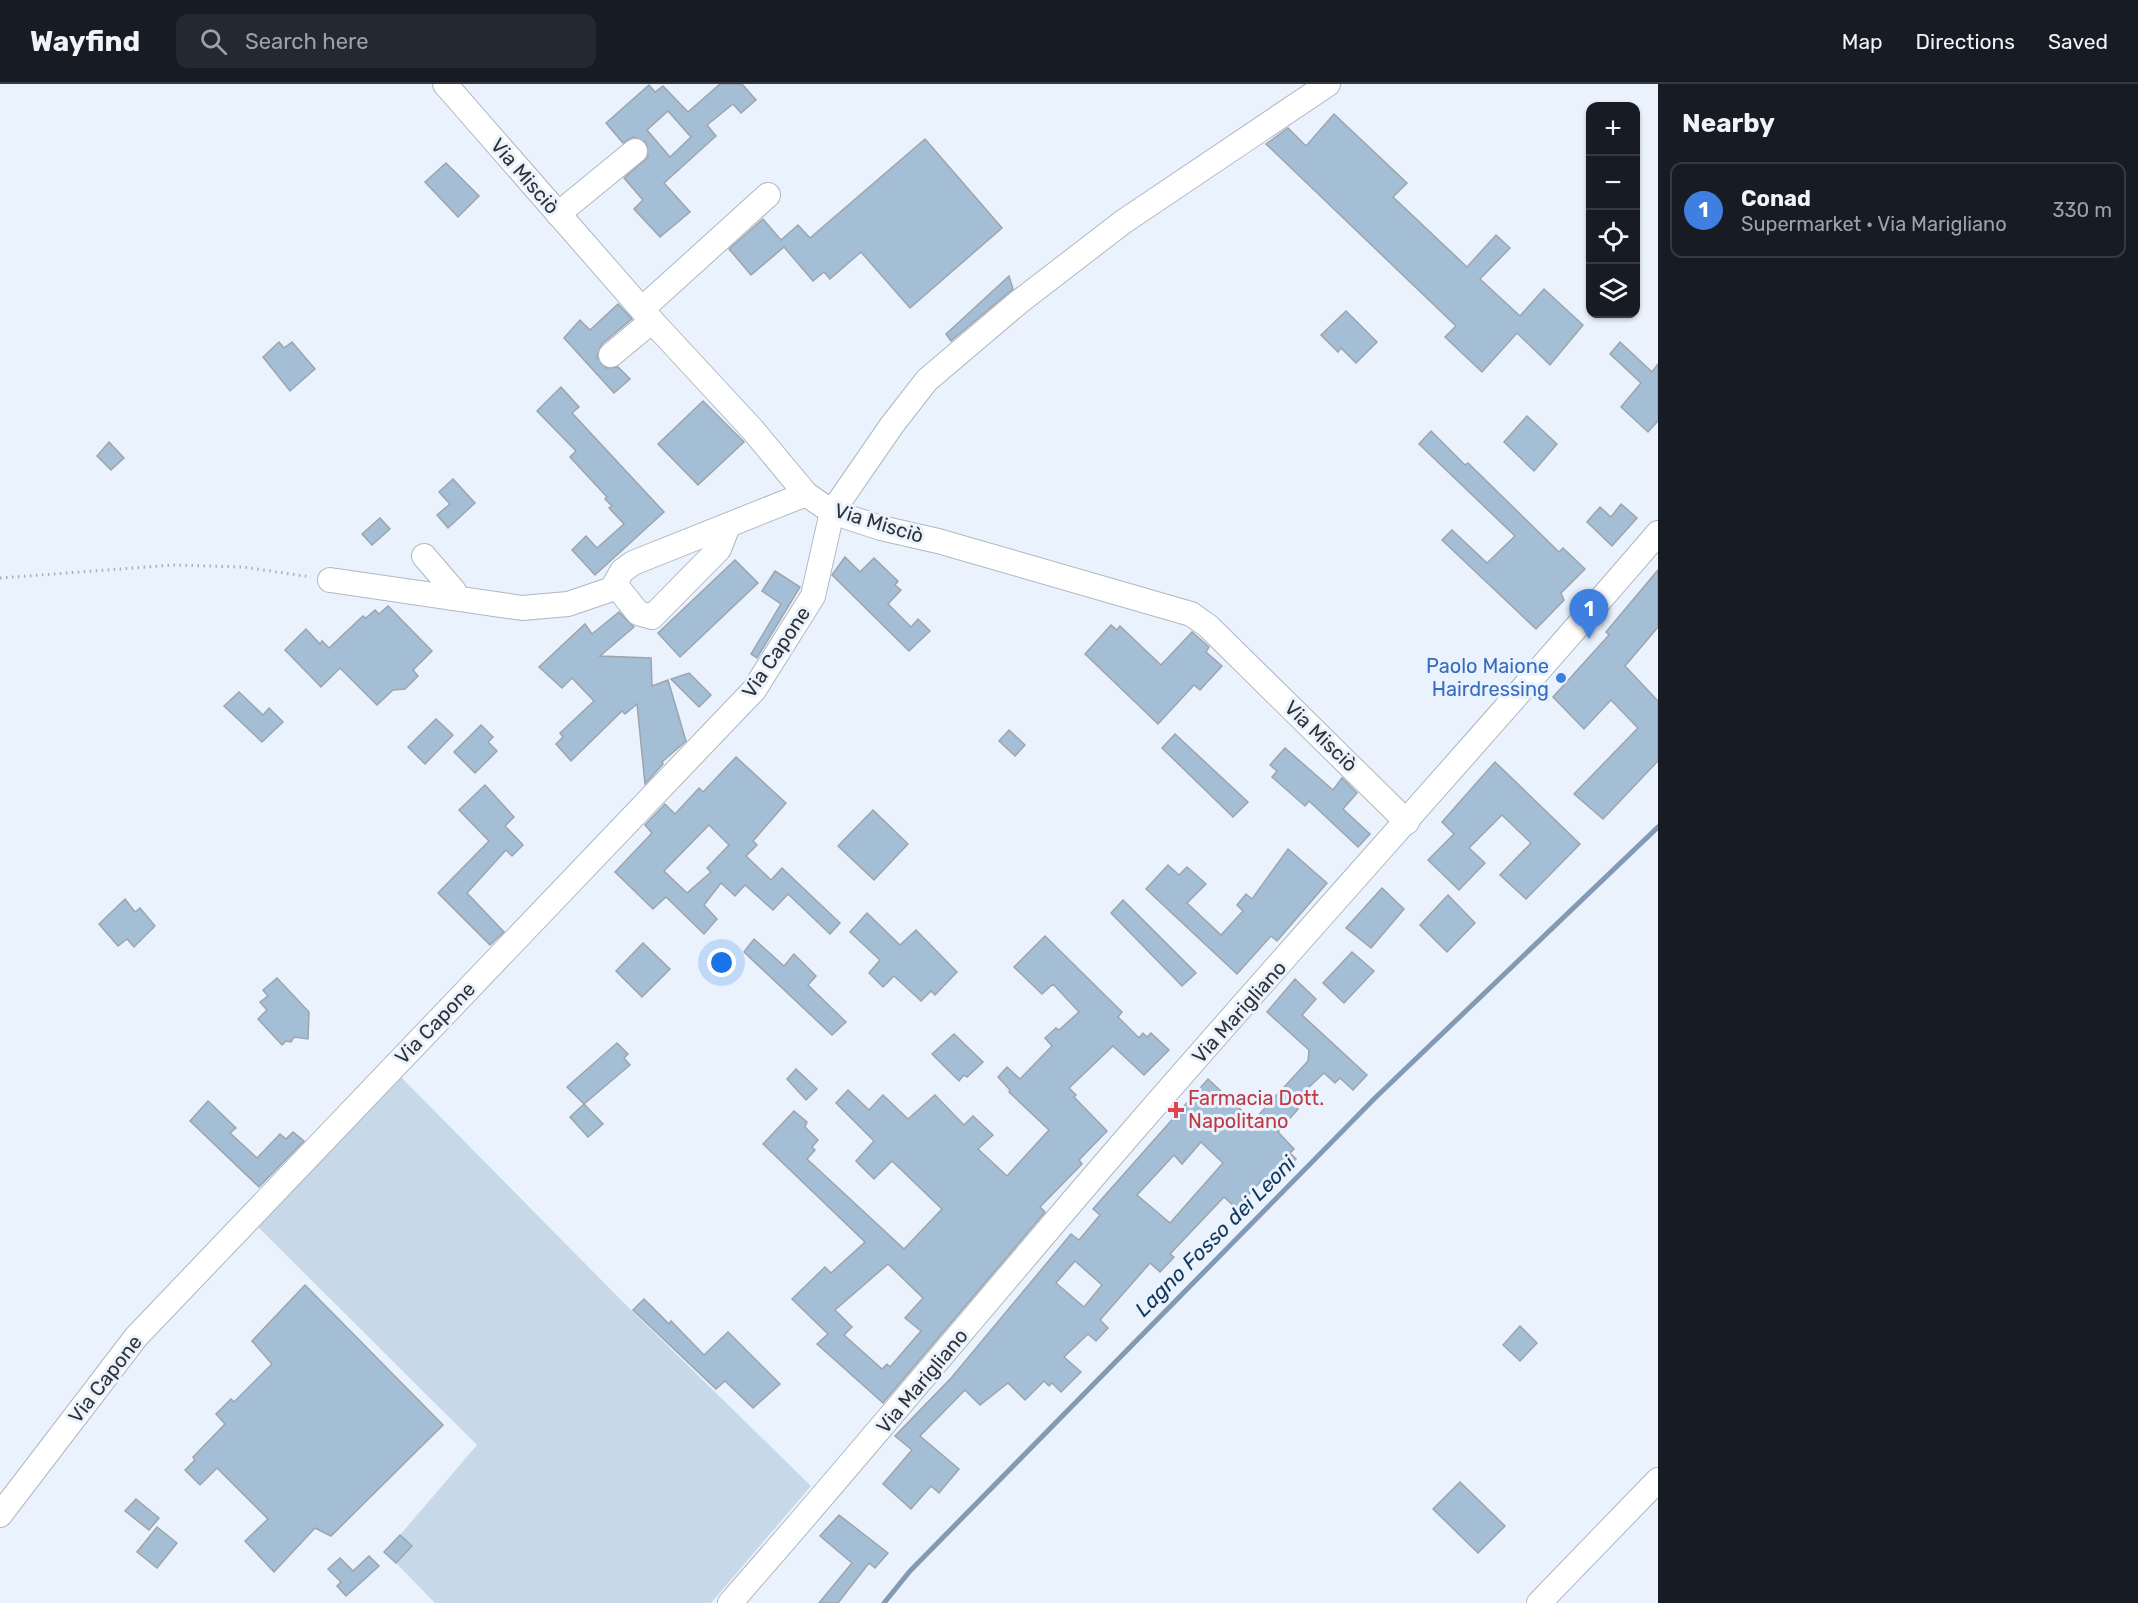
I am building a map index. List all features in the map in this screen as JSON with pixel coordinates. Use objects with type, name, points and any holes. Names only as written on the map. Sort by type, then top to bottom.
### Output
[{"type":"street","name":"Via Misciò","points":[[445,84],[647,315],[752,429],[806,494],[832,512],[881,528],[938,541],[1191,614],[1208,626],[1407,822]]},
{"type":"street","points":[[832,512],[892,425],[927,380],[960,351],[1123,222],[1328,84]]},
{"type":"street","points":[[558,214],[635,152]]},
{"type":"street","points":[[611,355],[647,315],[768,195]]},
{"type":"street","points":[[330,580],[522,608],[568,604],[605,593],[615,584],[622,571],[633,563],[806,494]]},
{"type":"street","name":"Via Capone","points":[[0,1515],[136,1337],[754,690],[813,596],[832,512]]},
{"type":"street","points":[[615,584],[638,613],[652,617],[719,549],[728,526]]},
{"type":"street","name":"Via Marigliano","points":[[730,1603],[867,1446],[1132,1132],[1407,822],[1658,533]]},
{"type":"street","points":[[424,556],[450,585],[454,591],[453,598]]},
{"type":"street","points":[[1539,1603],[1658,1480]]},
{"type":"path","points":[[0,578],[173,565],[243,567],[330,580]]},
{"type":"shaded area","points":[[396,1072],[623,1302],[811,1486],[711,1603],[435,1603],[396,1563],[412,1547],[400,1535],[477,1445],[253,1222]]},
{"type":"building","points":[[720,84],[742,84],[756,100],[741,113],[733,104],[707,125],[716,136],[664,183],[690,212],[660,237],[634,209],[643,200],[624,178],[648,157],[646,142],[633,137],[623,143],[606,123],[649,85],[655,92],[663,86],[688,112]],"holes":[[[668,111],[691,137],[670,157],[647,130]]]},
{"type":"building","points":[[1334,114],[1407,183],[1393,197],[1467,267],[1496,235],[1510,248],[1480,279],[1520,316],[1544,289],[1583,325],[1550,365],[1517,333],[1482,372],[1445,337],[1456,326],[1266,144],[1288,128],[1306,146]]},
{"type":"building","points":[[925,139],[1002,228],[910,308],[861,252],[830,279],[824,272],[813,281],[784,247],[751,275],[729,249],[763,219],[781,240],[798,225],[810,238]]},
{"type":"building","points":[[446,163],[479,196],[458,217],[425,182]]},
{"type":"building","points":[[1009,276],[1013,289],[951,341],[946,334]]},
{"type":"building","points":[[618,304],[632,319],[602,344],[597,357],[606,368],[618,367],[630,379],[614,393],[564,338],[580,320],[590,330]]},
{"type":"building","points":[[1346,311],[1377,342],[1356,363],[1341,348],[1338,352],[1321,335]]},
{"type":"building","points":[[279,342],[284,348],[292,342],[315,369],[290,391],[263,357]]},
{"type":"building","points":[[1620,342],[1652,372],[1658,364],[1658,421],[1648,432],[1621,407],[1641,383],[1610,354]]},
{"type":"building","points":[[561,387],[579,407],[572,413],[664,512],[595,575],[572,550],[586,536],[597,548],[624,524],[609,508],[612,506],[605,499],[607,497],[570,457],[576,451],[537,411]]},
{"type":"building","points":[[703,401],[744,442],[698,485],[658,444]]},
{"type":"building","points":[[1527,416],[1557,444],[1534,471],[1504,442]]},
{"type":"building","points":[[1431,431],[1465,465],[1468,463],[1559,552],[1563,548],[1585,569],[1561,593],[1564,600],[1536,629],[1442,540],[1452,530],[1487,563],[1515,536],[1419,444]]},
{"type":"building","points":[[109,442],[124,458],[111,470],[97,456]]},
{"type":"building","points":[[453,479],[475,503],[448,528],[437,515],[450,504],[439,492]]},
{"type":"building","points":[[1621,504],[1637,518],[1612,546],[1587,522],[1600,507],[1611,517]]},
{"type":"building","points":[[380,518],[390,529],[372,545],[362,534]]},
{"type":"building","points":[[845,557],[860,572],[874,558],[898,581],[895,585],[901,590],[888,604],[911,627],[918,619],[930,631],[909,651],[832,575]]},
{"type":"building","points":[[735,560],[758,583],[680,657],[658,633]]},
{"type":"building","points":[[1658,570],[1658,627],[1625,666],[1658,701],[1658,761],[1603,819],[1574,794],[1638,728],[1611,700],[1584,729],[1553,697],[1609,635],[1606,632]]},
{"type":"building","points":[[775,571],[800,587],[757,658],[751,654],[781,604],[762,591]]},
{"type":"building","points":[[388,606],[432,651],[413,670],[418,676],[405,689],[393,690],[377,705],[340,668],[321,687],[285,650],[306,629],[320,644],[322,641],[329,648],[363,616],[366,618],[375,610],[379,614]]},
{"type":"building","points":[[619,612],[634,627],[600,656],[651,658],[652,686],[668,680],[686,741],[662,762],[663,764],[645,784],[637,704],[625,714],[622,711],[571,761],[556,744],[563,737],[560,733],[594,701],[572,678],[562,688],[539,667],[585,624],[592,634]]},
{"type":"building","points":[[1111,625],[1117,630],[1120,626],[1161,665],[1192,632],[1209,647],[1206,652],[1222,666],[1200,690],[1194,685],[1158,724],[1085,654]]},
{"type":"building","points":[[689,673],[711,695],[699,707],[671,679]]},
{"type":"building","points":[[239,692],[263,715],[269,708],[283,722],[262,742],[224,706]]},
{"type":"building","points":[[436,719],[453,735],[425,764],[408,747]]},
{"type":"building","points":[[481,725],[493,737],[488,742],[497,751],[475,773],[454,752]]},
{"type":"building","points":[[1009,730],[1025,745],[1015,756],[999,741]]},
{"type":"building","points":[[1175,734],[1248,802],[1233,817],[1162,748]]},
{"type":"building","points":[[1285,748],[1333,790],[1342,778],[1357,793],[1343,809],[1370,834],[1358,847],[1309,801],[1305,806],[1272,777],[1277,771],[1270,765]]},
{"type":"building","points":[[736,757],[786,803],[753,841],[757,845],[746,856],[771,880],[782,868],[840,923],[830,934],[788,894],[773,910],[745,885],[735,896],[721,883],[704,905],[717,919],[704,934],[666,897],[653,909],[615,872],[652,833],[645,825],[665,804],[675,814],[699,788],[703,792]],"holes":[[[709,825],[729,845],[707,868],[711,872],[687,893],[664,871]]]},
{"type":"building","points":[[1495,762],[1580,844],[1526,899],[1500,875],[1531,843],[1502,815],[1469,848],[1485,863],[1459,890],[1428,860],[1454,834],[1442,822]]},
{"type":"building","points":[[485,785],[514,817],[505,826],[523,845],[512,856],[506,850],[467,893],[504,932],[490,945],[438,893],[489,841],[459,810]]},
{"type":"building","points":[[873,810],[908,844],[874,880],[838,846]]},
{"type":"building","points":[[1288,849],[1327,883],[1277,941],[1271,936],[1237,974],[1146,889],[1168,865],[1179,875],[1187,867],[1206,884],[1187,903],[1221,935],[1243,911],[1237,905],[1246,894],[1252,899]]},
{"type":"building","points":[[1382,888],[1404,909],[1371,948],[1346,928]]},
{"type":"building","points":[[1448,895],[1475,923],[1447,952],[1420,925]]},
{"type":"building","points":[[125,899],[135,912],[140,908],[155,926],[134,947],[127,939],[118,946],[99,924]]},
{"type":"building","points":[[1123,900],[1196,973],[1182,986],[1111,913]]},
{"type":"building","points":[[867,913],[900,945],[916,930],[957,972],[935,995],[931,991],[921,1001],[894,976],[883,987],[869,973],[880,960],[850,932]]},
{"type":"building","points":[[1045,936],[1122,1012],[1118,1017],[1139,1038],[1143,1033],[1147,1037],[1151,1033],[1169,1050],[1144,1075],[1113,1046],[1069,1088],[1076,1095],[1074,1097],[1107,1131],[1079,1160],[1082,1164],[1040,1207],[1045,1212],[883,1403],[817,1344],[828,1334],[792,1299],[825,1267],[831,1273],[865,1242],[763,1144],[794,1111],[807,1122],[805,1127],[818,1140],[812,1147],[815,1150],[807,1159],[904,1249],[942,1209],[892,1161],[874,1179],[856,1161],[874,1141],[836,1103],[848,1090],[869,1110],[883,1095],[908,1119],[935,1095],[964,1125],[973,1116],[993,1135],[978,1149],[1007,1176],[1049,1130],[1009,1092],[1010,1090],[998,1077],[1007,1067],[1020,1079],[1052,1046],[1045,1038],[1056,1028],[1059,1030],[1079,1012],[1053,984],[1042,994],[1014,967]],"holes":[[[888,1264],[923,1298],[905,1318],[921,1331],[890,1367],[887,1364],[882,1369],[844,1335],[852,1327],[835,1310]]]},
{"type":"building","points":[[754,939],[784,966],[794,954],[816,976],[808,985],[846,1022],[832,1035],[744,952]]},
{"type":"building","points":[[643,943],[670,969],[642,997],[616,971]]},
{"type":"building","points":[[1352,952],[1374,971],[1344,1003],[1323,983]]},
{"type":"building","points":[[277,978],[309,1012],[308,1039],[294,1037],[291,1042],[286,1041],[282,1045],[258,1019],[267,1010],[260,1002],[268,996],[263,990]]},
{"type":"building","points":[[1295,979],[1316,999],[1302,1015],[1367,1075],[1353,1090],[1340,1078],[1335,1083],[1324,1073],[1292,1103],[1298,1109],[1278,1132],[1294,1149],[1290,1153],[1296,1159],[1268,1187],[1262,1180],[1236,1208],[1224,1197],[1170,1254],[1174,1257],[1160,1272],[1150,1263],[1100,1320],[1108,1328],[1096,1341],[1088,1334],[1064,1357],[1081,1372],[1061,1392],[1052,1383],[1049,1386],[1044,1381],[1025,1400],[1008,1383],[980,1405],[965,1390],[920,1436],[959,1469],[939,1493],[931,1486],[911,1509],[883,1484],[912,1450],[895,1436],[952,1377],[1071,1234],[1079,1240],[1100,1215],[1093,1209],[1208,1079],[1253,1121],[1308,1061],[1309,1050],[1267,1012]],"holes":[[[1201,1142],[1223,1163],[1170,1223],[1137,1195],[1174,1155],[1182,1164]],[[1075,1261],[1102,1285],[1084,1307],[1056,1283]]]},
{"type":"building","points":[[954,1034],[983,1062],[967,1077],[964,1075],[959,1081],[932,1054]]},
{"type":"building","points":[[617,1043],[628,1054],[624,1058],[630,1065],[584,1104],[567,1087]]},
{"type":"building","points":[[796,1069],[817,1089],[806,1100],[787,1079]]},
{"type":"building","points":[[208,1101],[236,1128],[230,1133],[257,1158],[280,1134],[286,1139],[293,1132],[304,1141],[259,1187],[190,1121]]},
{"type":"building","points":[[584,1104],[603,1124],[588,1137],[570,1117]]},
{"type":"building","points":[[305,1285],[443,1425],[331,1536],[315,1528],[274,1572],[245,1541],[268,1519],[217,1468],[200,1485],[185,1470],[195,1460],[193,1457],[225,1424],[216,1414],[231,1399],[234,1402],[272,1364],[252,1341]]},
{"type":"building","points":[[644,1299],[669,1324],[671,1321],[704,1355],[728,1332],[780,1384],[753,1408],[725,1381],[716,1389],[633,1310]]},
{"type":"building","points":[[1520,1326],[1537,1343],[1520,1361],[1503,1345]]},
{"type":"building","points":[[1460,1482],[1505,1526],[1478,1553],[1433,1509]]},
{"type":"building","points":[[136,1499],[159,1518],[149,1530],[125,1511]]},
{"type":"building","points":[[839,1515],[888,1553],[875,1568],[869,1563],[838,1603],[819,1603],[852,1563],[820,1536]]},
{"type":"building","points":[[157,1527],[177,1543],[157,1568],[137,1552]]},
{"type":"building","points":[[400,1535],[412,1546],[396,1563],[384,1552]]},
{"type":"building","points":[[369,1556],[379,1566],[346,1596],[337,1586],[341,1582],[328,1569],[340,1558],[353,1571]]},
{"type":"waterway","name":"Lagno Fosso dei Leoni","points":[[884,1603],[910,1571],[1375,1098],[1658,827]]},
{"type":"place","name":"Conad","points":[[1589,639]]},
{"type":"place","name":"Paolo Maione Hairdressing","points":[[1561,678]]},
{"type":"place","name":"Farmacia Dott. Napolitano","points":[[1176,1110]]}]
